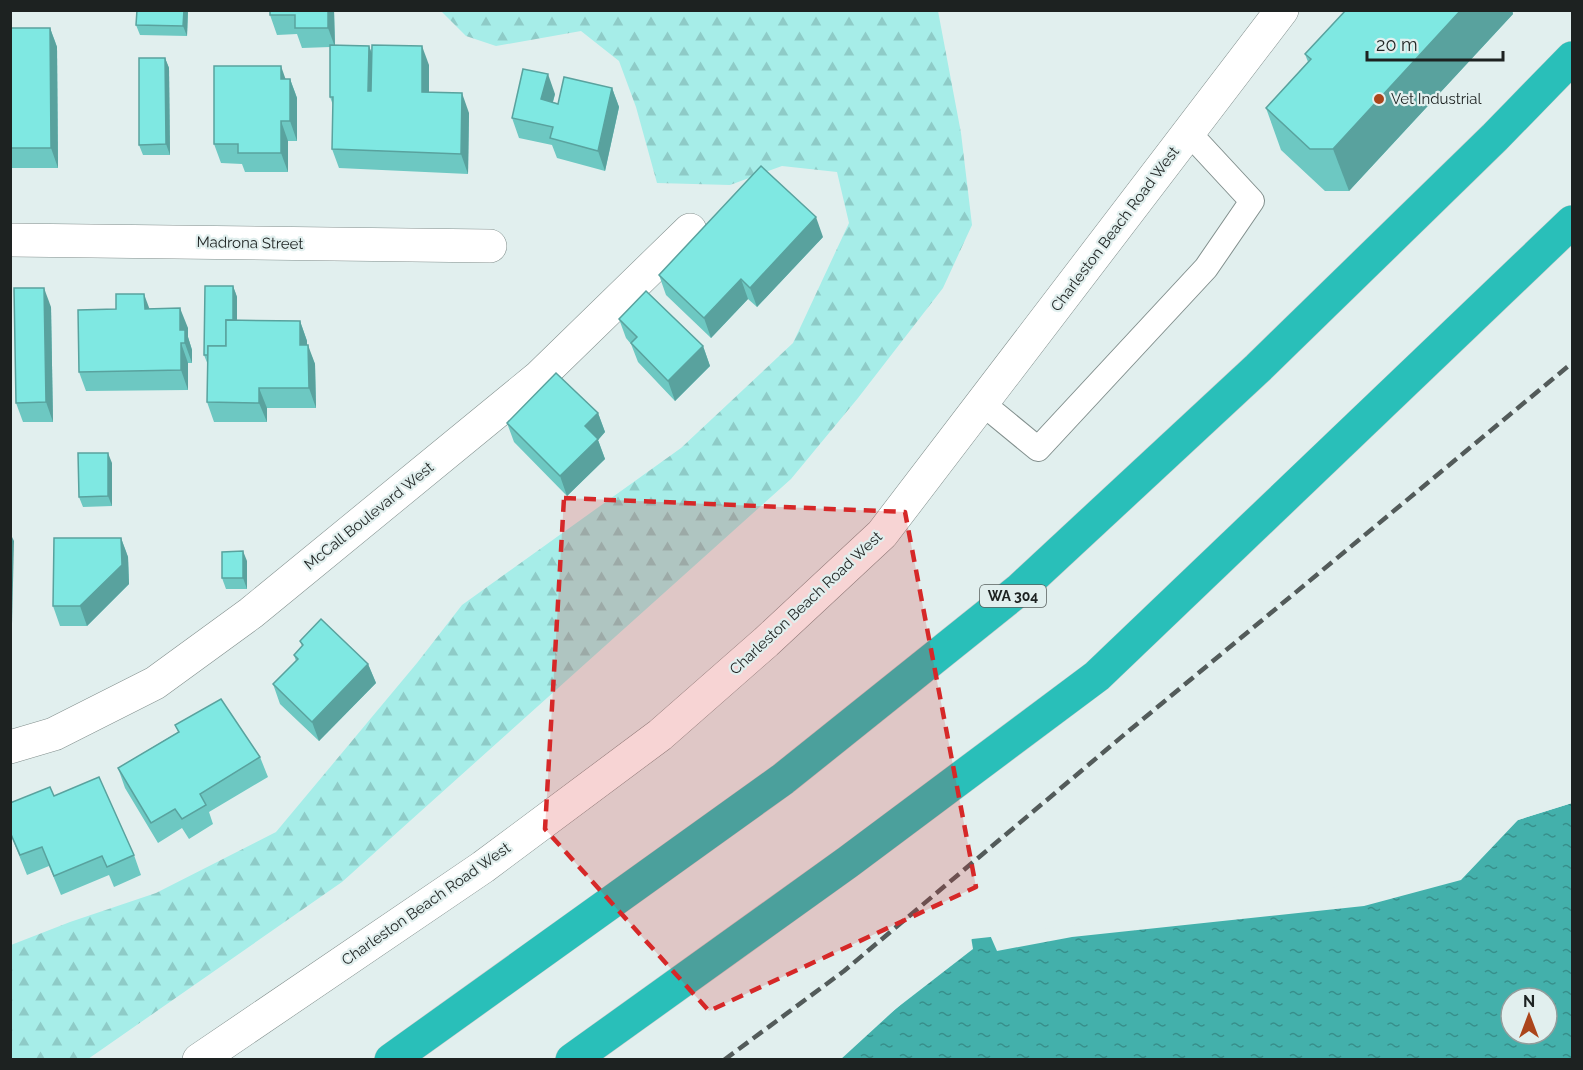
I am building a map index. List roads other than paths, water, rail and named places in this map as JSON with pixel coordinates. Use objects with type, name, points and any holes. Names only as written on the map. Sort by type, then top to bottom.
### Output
[{"type":"highway","name":"WA 304","points":[[391,1059],[783,778],[1020,589],[1258,368],[1495,137],[1572,58]]},
{"type":"highway","points":[[572,1059],[849,862],[1097,676],[1572,222]]},
{"type":"main road","name":"Charleston Beach Road West","points":[[199,1059],[483,867],[660,735],[766,642],[882,534],[1282,10]]},
{"type":"main road","name":"McCall Boulevard West","points":[[10,747],[54,734],[155,683],[251,613],[539,377],[690,230]]},
{"type":"main road","name":"Madrona Street","points":[[10,240],[490,246]]},
{"type":"lane","points":[[982,403],[1038,449],[1206,268],[1252,201],[1189,133]]},
{"type":"water","points":[[1572,803],[1572,1059],[840,1060],[972,939],[1104,925],[1204,918],[1300,904],[1518,820]]},
{"type":"railway","points":[[724,1060],[844,971],[1572,363]]},
{"type":"place","name":"Vet Industrial","points":[[1379,99]]}]
